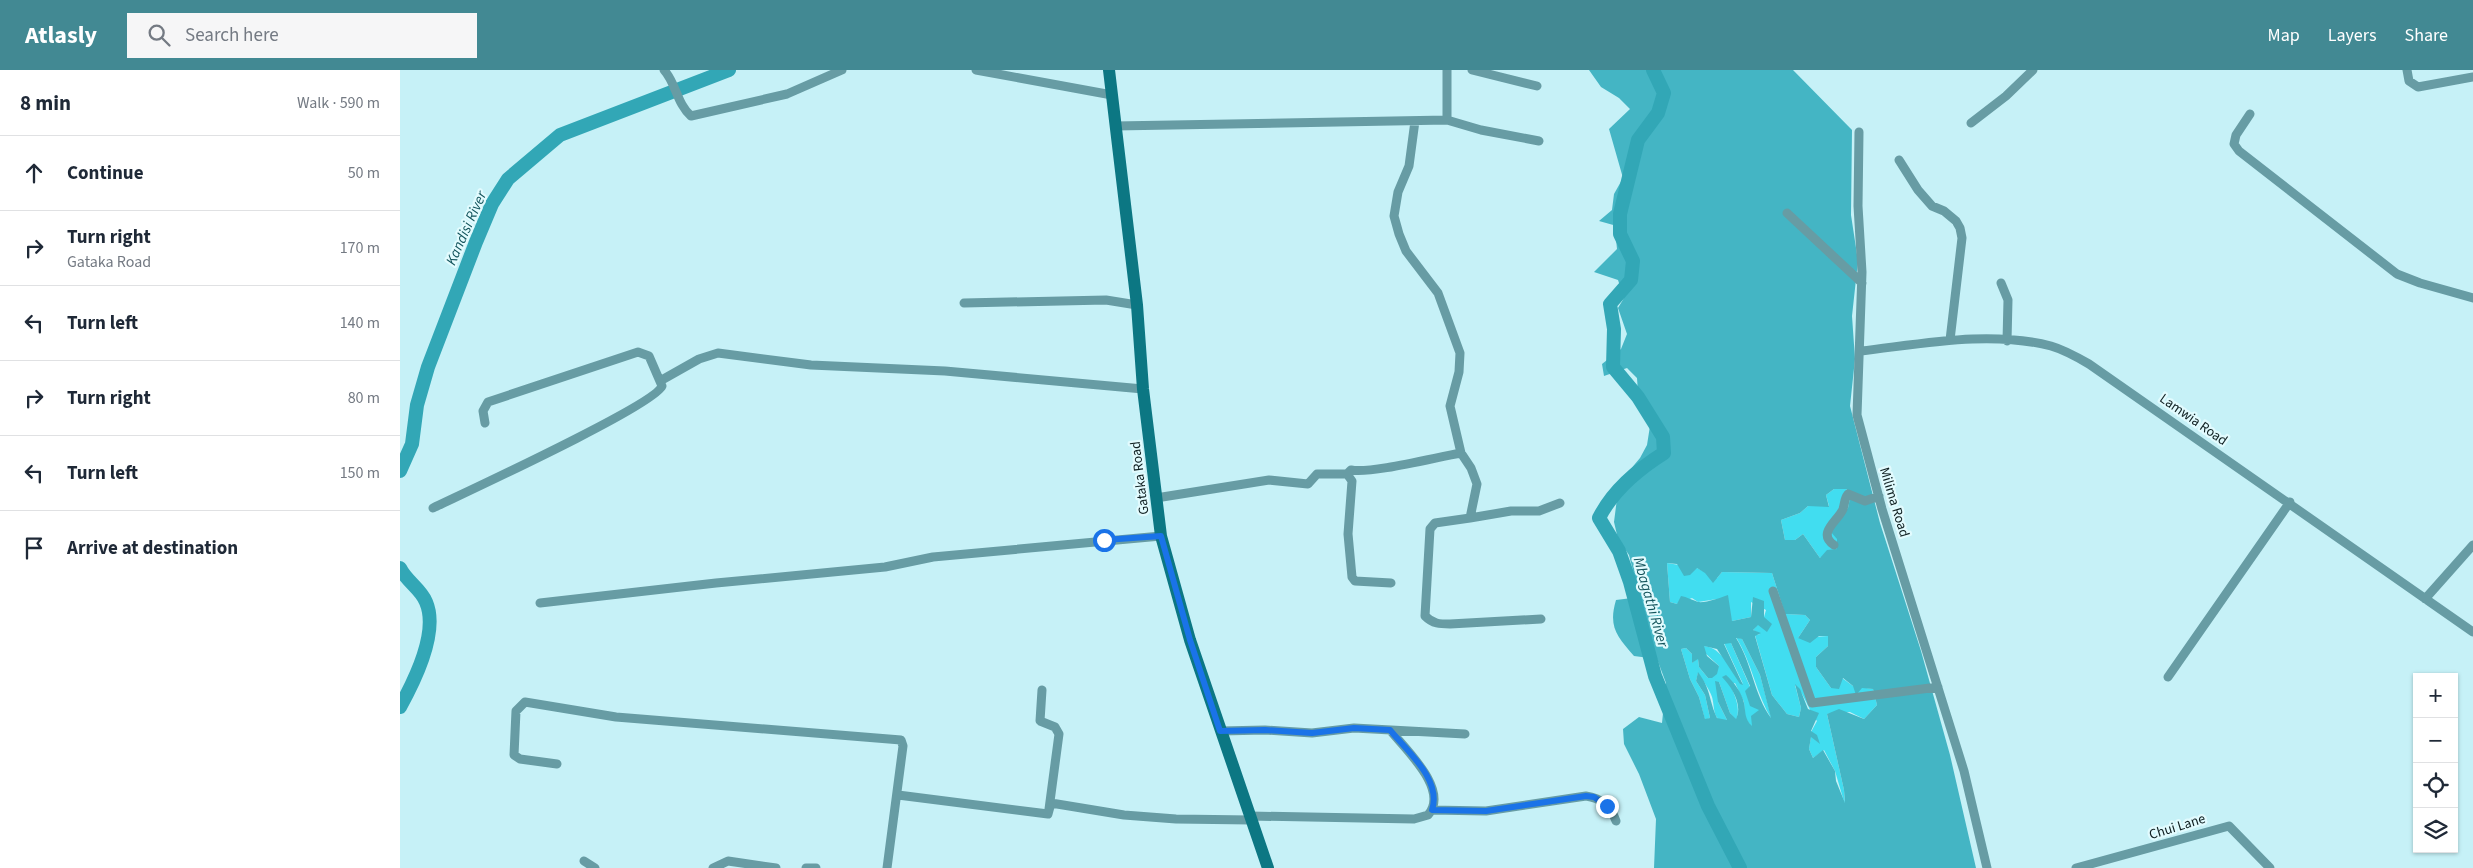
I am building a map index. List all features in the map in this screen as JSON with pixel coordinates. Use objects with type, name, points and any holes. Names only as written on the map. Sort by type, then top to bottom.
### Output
[{"type":"street","points":[[664,70],[669,76],[684,111],[691,116],[788,94],[842,70]]},
{"type":"street","points":[[976,70],[1112,95]]},
{"type":"street","name":"Gataka Road","points":[[1109,70],[1137,305],[1143,389],[1161,536],[1190,640],[1268,868]]},
{"type":"street","points":[[1447,70],[1447,120]]},
{"type":"street","points":[[1472,70],[1536,86]]},
{"type":"street","points":[[1971,123],[2006,96],[2033,70]]},
{"type":"street","points":[[2407,70],[2409,81],[2418,86],[2473,77]]},
{"type":"street","points":[[2464,70],[2473,73]]},
{"type":"street","points":[[2250,114],[2236,135],[2234,144],[2240,151],[2397,274],[2414,281],[2473,298]]},
{"type":"street","points":[[1115,126],[1447,120],[1480,130],[1539,140]]},
{"type":"street","points":[[1415,121],[1409,166],[1398,192],[1394,216],[1406,251],[1438,293],[1460,353],[1460,372],[1450,406],[1461,453],[1472,468],[1476,484],[1470,518]]},
{"type":"street","name":"Milima Road","points":[[1859,132],[1858,206],[1862,283],[1857,415],[1879,496],[1964,771],[1986,868]]},
{"type":"street","points":[[1899,160],[1918,190],[1932,206],[1944,211],[1960,228],[1962,238],[1950,340]]},
{"type":"street","points":[[1787,213],[1862,283]]},
{"type":"street","points":[[2001,283],[2008,300],[2007,340]]},
{"type":"street","points":[[964,303],[1106,300],[1137,305]]},
{"type":"street","name":"Lamwia Road","points":[[1860,351],[1950,340],[2007,340],[2051,346],[2089,364],[2290,502],[2473,632]]},
{"type":"street","points":[[433,508],[620,416],[656,395],[662,386],[649,356],[638,352],[488,402],[482,411],[485,422]]},
{"type":"street","points":[[660,381],[699,358],[718,353],[811,365],[945,371],[1143,389]]},
{"type":"street","points":[[1156,498],[1269,480],[1308,484],[1317,474],[1347,474],[1351,470],[1392,466],[1461,453]]},
{"type":"street","points":[[1347,474],[1352,481],[1348,534],[1352,577],[1355,581],[1391,583]]},
{"type":"street","points":[[1834,545],[1827,535],[1827,530],[1843,510],[1844,498],[1848,494],[1865,501],[1879,496]]},
{"type":"street","points":[[2168,677],[2290,502]]},
{"type":"street","points":[[1541,619],[1450,624],[1430,622],[1425,616],[1430,528],[1435,524],[1510,511],[1538,511],[1560,503]]},
{"type":"street","points":[[540,603],[735,580],[885,567],[933,557],[1161,536]]},
{"type":"street","points":[[2426,599],[2473,545]]},
{"type":"street","points":[[1773,591],[1812,703],[1938,686]]},
{"type":"street","points":[[1042,690],[1040,722],[1056,727],[1059,734],[1048,814]]},
{"type":"street","points":[[558,764],[520,759],[514,755],[516,711],[526,702],[616,717],[901,740],[903,746],[898,795],[887,868]]},
{"type":"street","points":[[1220,731],[1265,730],[1312,733],[1354,728],[1465,734]]},
{"type":"street","points":[[1390,730],[1430,782],[1434,793],[1432,810]]},
{"type":"street","points":[[898,795],[1048,814]]},
{"type":"street","points":[[1048,814],[1051,804],[1124,815],[1168,819],[1421,818],[1432,810],[1486,811],[1586,796],[1594,797],[1607,806],[1616,821]]},
{"type":"street","name":"Chui Lane","points":[[2076,868],[2229,826],[2270,868]]},
{"type":"street","points":[[584,861],[595,868]]},
{"type":"street","points":[[713,868],[728,861],[776,868]]},
{"type":"street","points":[[806,868],[816,868]]},
{"type":"shaded area","points":[[1589,70],[1793,70],[1852,130],[1851,215],[1858,261],[1852,316],[1855,359],[1850,406],[1880,523],[1921,651],[1950,755],[1976,868],[1654,868],[1656,819],[1639,774],[1624,744],[1623,729],[1639,717],[1662,723],[1666,683],[1657,659],[1634,656],[1623,643],[1616,631],[1613,617],[1616,600],[1640,597],[1629,555],[1618,539],[1614,522],[1619,483],[1640,458],[1647,445],[1650,426],[1639,407],[1637,378],[1627,368],[1604,376],[1602,364],[1621,349],[1627,334],[1618,308],[1624,298],[1618,280],[1594,272],[1617,249],[1616,239],[1624,228],[1599,221],[1612,210],[1614,194],[1623,178],[1609,129],[1630,109],[1619,98],[1601,87]],"holes":[[[1834,489],[1846,489],[1851,493],[1848,508],[1830,531],[1837,539],[1837,549],[1827,550],[1820,558],[1803,534],[1795,540],[1785,540],[1781,520],[1800,513],[1808,506],[1829,507],[1826,495]],[[1667,563],[1677,564],[1684,576],[1690,575],[1697,568],[1705,573],[1713,583],[1722,572],[1772,573],[1785,614],[1805,615],[1810,620],[1798,638],[1810,643],[1819,636],[1828,636],[1828,646],[1816,657],[1816,667],[1831,688],[1839,689],[1843,678],[1853,686],[1856,695],[1862,688],[1873,689],[1877,705],[1864,719],[1839,709],[1827,714],[1844,790],[1845,803],[1836,781],[1835,771],[1823,750],[1813,758],[1809,749],[1811,737],[1820,744],[1817,735],[1811,731],[1819,713],[1808,709],[1800,689],[1795,684],[1801,708],[1799,717],[1787,714],[1772,695],[1755,636],[1761,633],[1753,630],[1758,625],[1767,632],[1772,624],[1764,617],[1764,601],[1753,597],[1751,617],[1732,621],[1728,595],[1701,602],[1681,596],[1677,604],[1670,602]],[[1736,638],[1742,639],[1760,675],[1771,718],[1765,709]],[[1731,643],[1750,686],[1745,691],[1750,706],[1759,710],[1751,716],[1752,726],[1746,718],[1740,692],[1726,675],[1722,677],[1733,691],[1737,702],[1738,714],[1736,719],[1730,713],[1719,682],[1715,681],[1718,702],[1727,720],[1717,718],[1708,690],[1698,672],[1696,681],[1705,695],[1710,718],[1705,719],[1699,697],[1690,679],[1681,649],[1686,648],[1692,654],[1692,663],[1698,659],[1699,667],[1708,678],[1712,678],[1717,674],[1719,666],[1707,656],[1704,646],[1717,649],[1740,684],[1743,685],[1724,644]]]},
{"type":"shaded area","points":[[1834,489],[1846,489],[1851,493],[1848,508],[1840,520],[1837,549],[1820,558],[1803,534],[1795,540],[1785,540],[1781,520],[1800,513],[1808,506],[1829,506],[1826,495]]},
{"type":"shaded area","points":[[1667,563],[1697,568],[1717,578],[1722,572],[1772,573],[1785,614],[1805,615],[1810,620],[1798,638],[1828,636],[1828,646],[1816,657],[1816,667],[1831,688],[1842,678],[1853,686],[1873,689],[1877,705],[1864,719],[1850,712],[1827,714],[1844,790],[1845,805],[1835,771],[1824,750],[1813,758],[1809,749],[1811,736],[1819,743],[1811,732],[1817,721],[1801,692],[1795,685],[1801,708],[1799,717],[1787,714],[1772,695],[1755,635],[1760,634],[1753,630],[1764,617],[1766,610],[1751,602],[1751,617],[1732,621],[1717,599],[1698,602],[1692,598],[1677,604],[1670,602]]},
{"type":"shaded area","points":[[1736,637],[1742,639],[1760,675],[1772,720],[1762,700],[1746,657]]},
{"type":"shaded area","points":[[1724,643],[1731,643],[1760,710],[1752,727],[1745,718],[1744,702],[1735,683],[1730,685],[1738,707],[1736,720],[1730,713],[1719,682],[1718,702],[1727,720],[1722,720],[1716,717],[1711,694],[1698,673],[1696,681],[1705,695],[1710,718],[1705,720],[1699,697],[1690,679],[1681,649],[1686,648],[1692,654],[1692,663],[1698,658],[1699,667],[1708,678],[1719,666],[1704,652],[1704,646],[1710,647],[1721,655],[1743,684]]},
{"type":"waterway","name":"Kandisi River","points":[[400,471],[412,444],[417,405],[428,367],[492,204],[508,179],[560,135],[729,70]]},
{"type":"waterway","name":"Mbagathi River","points":[[1653,70],[1664,93],[1658,113],[1638,140],[1620,214],[1620,234],[1633,261],[1631,280],[1610,304],[1614,329],[1613,367],[1638,397],[1663,437],[1664,453],[1644,466],[1627,481],[1611,498],[1599,518],[1619,551],[1630,582],[1655,676],[1708,806],[1740,868]]},
{"type":"waterway","name":"Kandisi River","points":[[400,568],[424,597],[429,614],[430,627],[418,670],[400,707]]},
{"type":"route","points":[[1104,540],[1161,536],[1190,640],[1220,731],[1265,730],[1312,733],[1354,728],[1390,730],[1430,782],[1434,793],[1432,810],[1486,811],[1586,796],[1594,797],[1607,806]]}]
